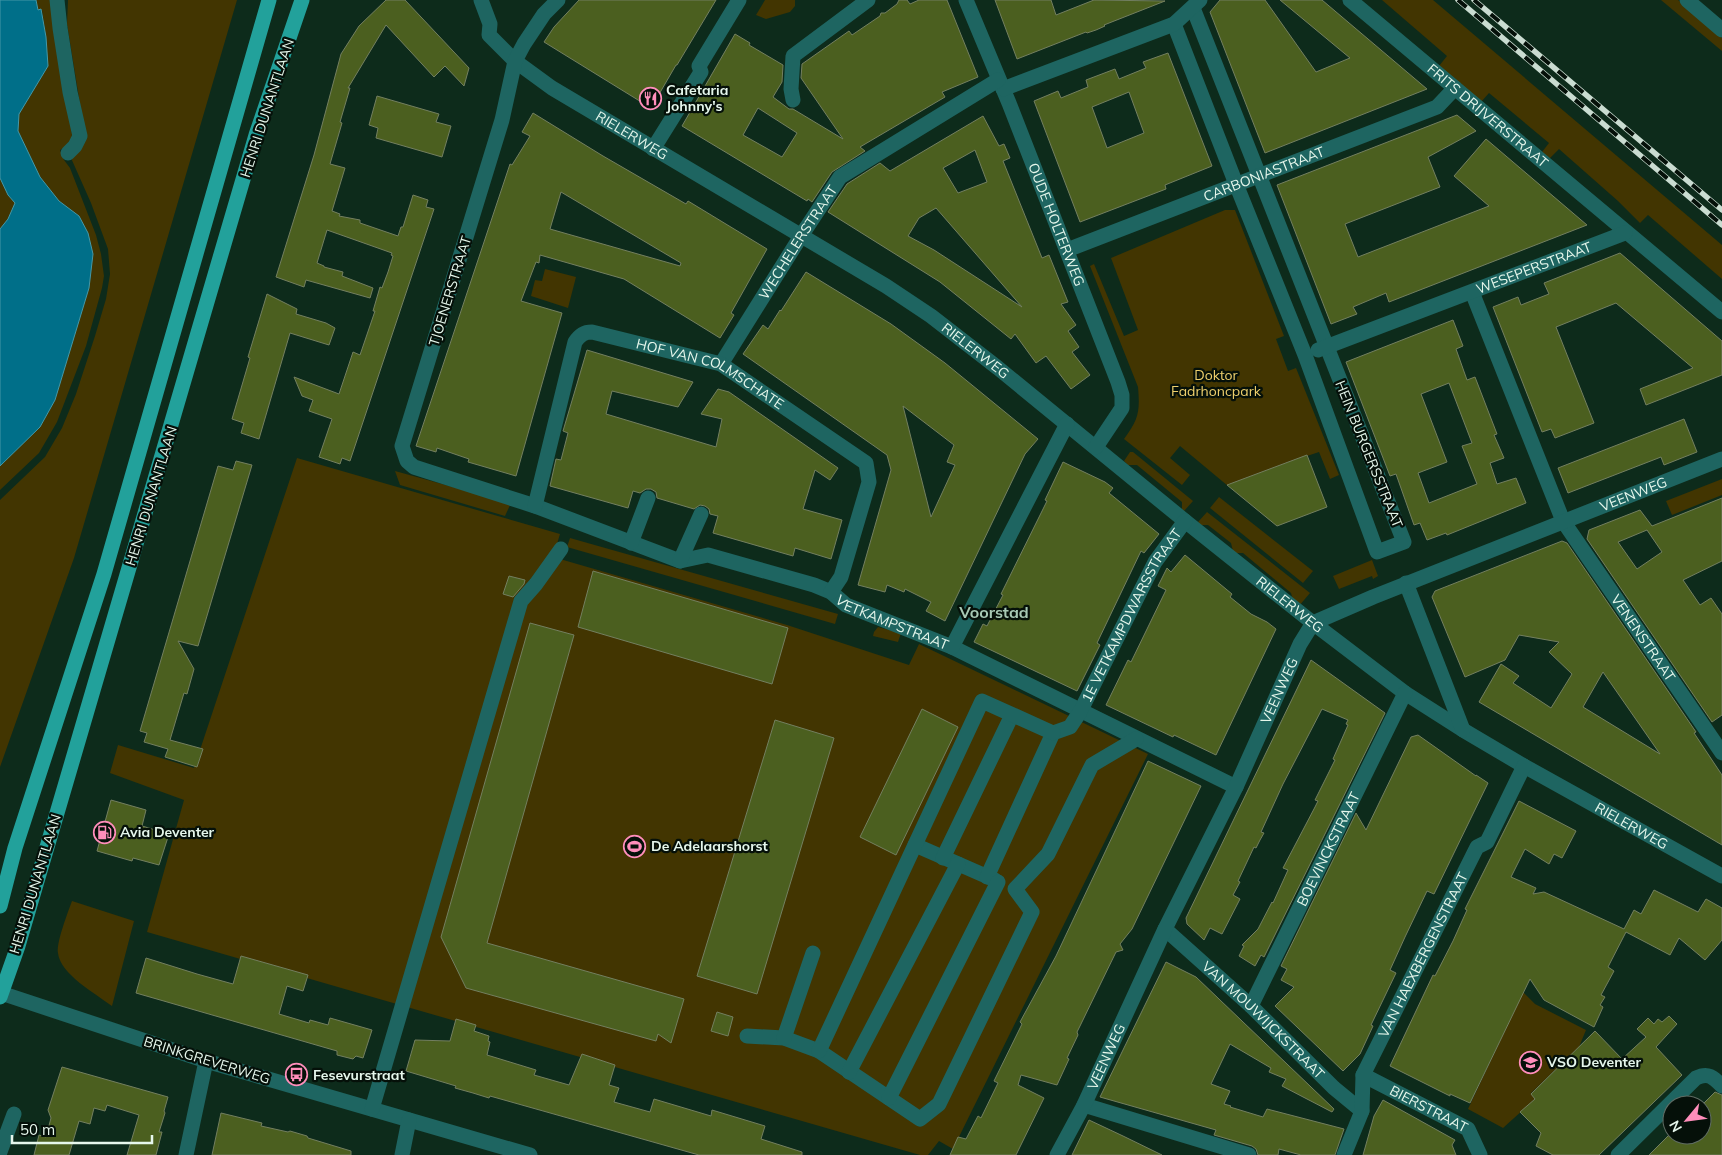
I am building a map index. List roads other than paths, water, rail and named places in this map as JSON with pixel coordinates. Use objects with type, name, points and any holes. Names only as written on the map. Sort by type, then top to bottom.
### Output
[{"type":"main road","name":"HENRI DUNANTLAAN","points":[[0,906],[15,848],[104,574],[269,0]]},
{"type":"main road","name":"HENRI DUNANTLAAN","points":[[0,994],[18,946],[256,135],[302,0]]},
{"type":"street","points":[[57,0],[70,92],[80,136],[75,146],[68,152]]},
{"type":"street","name":"RIELERWEG","points":[[481,0],[490,24],[489,35],[515,61],[552,88],[886,286],[930,316],[1314,624],[1405,693],[1524,766],[1719,869]]},
{"type":"street","name":"TJOENERSTRAAT","points":[[535,506],[414,466],[407,461],[402,446],[502,120],[515,61],[544,14],[558,0]]},
{"type":"street","points":[[653,149],[701,72],[699,66],[739,0]]},
{"type":"street","name":"OUDE HOLTERWEG","points":[[966,0],[1067,250],[1122,395],[1122,408],[1096,448]]},
{"type":"street","name":"FRITS DRIJVERSTRAAT","points":[[1350,0],[1625,233]]},
{"type":"street","points":[[1687,0],[1722,30]]},
{"type":"street","points":[[793,100],[791,90],[793,56],[862,2]]},
{"type":"street","name":"WECHELERSTRAAT","points":[[722,364],[840,177],[1000,84],[1174,24],[1196,4]]},
{"type":"street","name":"HEIN BURGERSSTRAAT","points":[[1174,24],[1305,356],[1377,552],[1404,542],[1259,175],[1196,4]]},
{"type":"street","name":"CARBONIASTRAAT","points":[[1067,250],[1437,107],[1454,88]]},
{"type":"street","points":[[1625,233],[1722,312]]},
{"type":"street","name":"WESEPERSTRAAT","points":[[1563,521],[1472,292],[1625,233]]},
{"type":"street","points":[[1305,356],[1472,292]]},
{"type":"street","name":"HOF VAN COLMSCHATE","points":[[535,506],[575,342],[579,336],[586,332],[592,332],[722,364],[866,463],[869,482],[840,577],[831,592]]},
{"type":"street","points":[[952,647],[1067,424]]},
{"type":"street","name":"VEENWEG","points":[[1057,1155],[1084,1104],[1165,929],[1236,787],[1300,644],[1314,624],[1406,583],[1722,459]]},
{"type":"street","points":[[630,543],[648,498]]},
{"type":"street","points":[[535,506],[680,562],[701,514]]},
{"type":"street","name":"1E VETKAMPDWARSSTRAAT","points":[[1053,733],[1070,728],[1080,712],[1155,562],[1185,521]]},
{"type":"street","name":"VENENSTRAAT","points":[[1563,521],[1722,753]]},
{"type":"street","points":[[372,1109],[521,601],[536,584],[561,548]]},
{"type":"street","name":"VETKAMPSTRAAT","points":[[680,562],[708,555],[814,584],[831,592],[846,605],[952,647],[1080,712],[1236,787]]},
{"type":"street","points":[[1406,583],[1463,730]]},
{"type":"street","name":"BOEVINCKSTRAAT","points":[[1251,1006],[1405,693]]},
{"type":"street","points":[[819,1051],[982,701],[1053,733],[993,879],[889,1098]]},
{"type":"street","points":[[943,858],[1012,715]]},
{"type":"street","points":[[1014,889],[1048,854],[1092,765],[1136,738]]},
{"type":"street","name":"VAN HAEXBERGENSTRAAT","points":[[1344,1155],[1362,1111],[1363,1075],[1477,847],[1487,842],[1524,766]]},
{"type":"street","points":[[747,1036],[784,1038],[819,1051],[920,1120],[939,1104],[1032,912],[1014,889],[915,845]]},
{"type":"street","points":[[850,1072],[958,864]]},
{"type":"street","name":"VAN MOUWIJCKSTRAAT","points":[[1165,929],[1251,1006],[1334,1088],[1362,1111]]},
{"type":"street","points":[[784,1038],[813,953]]},
{"type":"street","name":"BRINKGREVERWEG","points":[[0,994],[206,1061],[530,1155]]},
{"type":"street","points":[[186,1155],[206,1061]]},
{"type":"street","points":[[1618,1155],[1696,1078],[1703,1074],[1712,1076],[1722,1086]]},
{"type":"street","name":"BIERSTRAAT","points":[[1363,1075],[1468,1129],[1480,1155]]},
{"type":"street","points":[[1084,1104],[1249,1155]]},
{"type":"street","points":[[0,1152],[14,1114]]},
{"type":"street","points":[[402,1155],[409,1120]]},
{"type":"water","points":[[0,0],[36,0],[38,10],[41,9],[46,37],[48,66],[19,114],[18,131],[40,177],[59,201],[79,216],[88,233],[93,254],[89,288],[55,400],[40,427],[0,466],[0,229],[8,219],[15,203],[8,195],[0,178]]},
{"type":"railway","points":[[1458,0],[1722,225]]},
{"type":"railway","points":[[1474,0],[1722,210]]},
{"type":"place","name":"Cafetaria Johnny's","points":[[650,98]]},
{"type":"place","name":"Avia Deventer","points":[[104,832]]},
{"type":"place","name":"De Adelaarshorst","points":[[635,846]]},
{"type":"place","name":"VSO Deventer","points":[[1531,1062]]},
{"type":"place","name":"Fesevurstraat","points":[[297,1075]]},
{"type":"district","name":"Voorstad","points":[[994,612]]},
{"type":"park label","name":"Doktor Fadrhoncpark","points":[[1216,384]]}]
